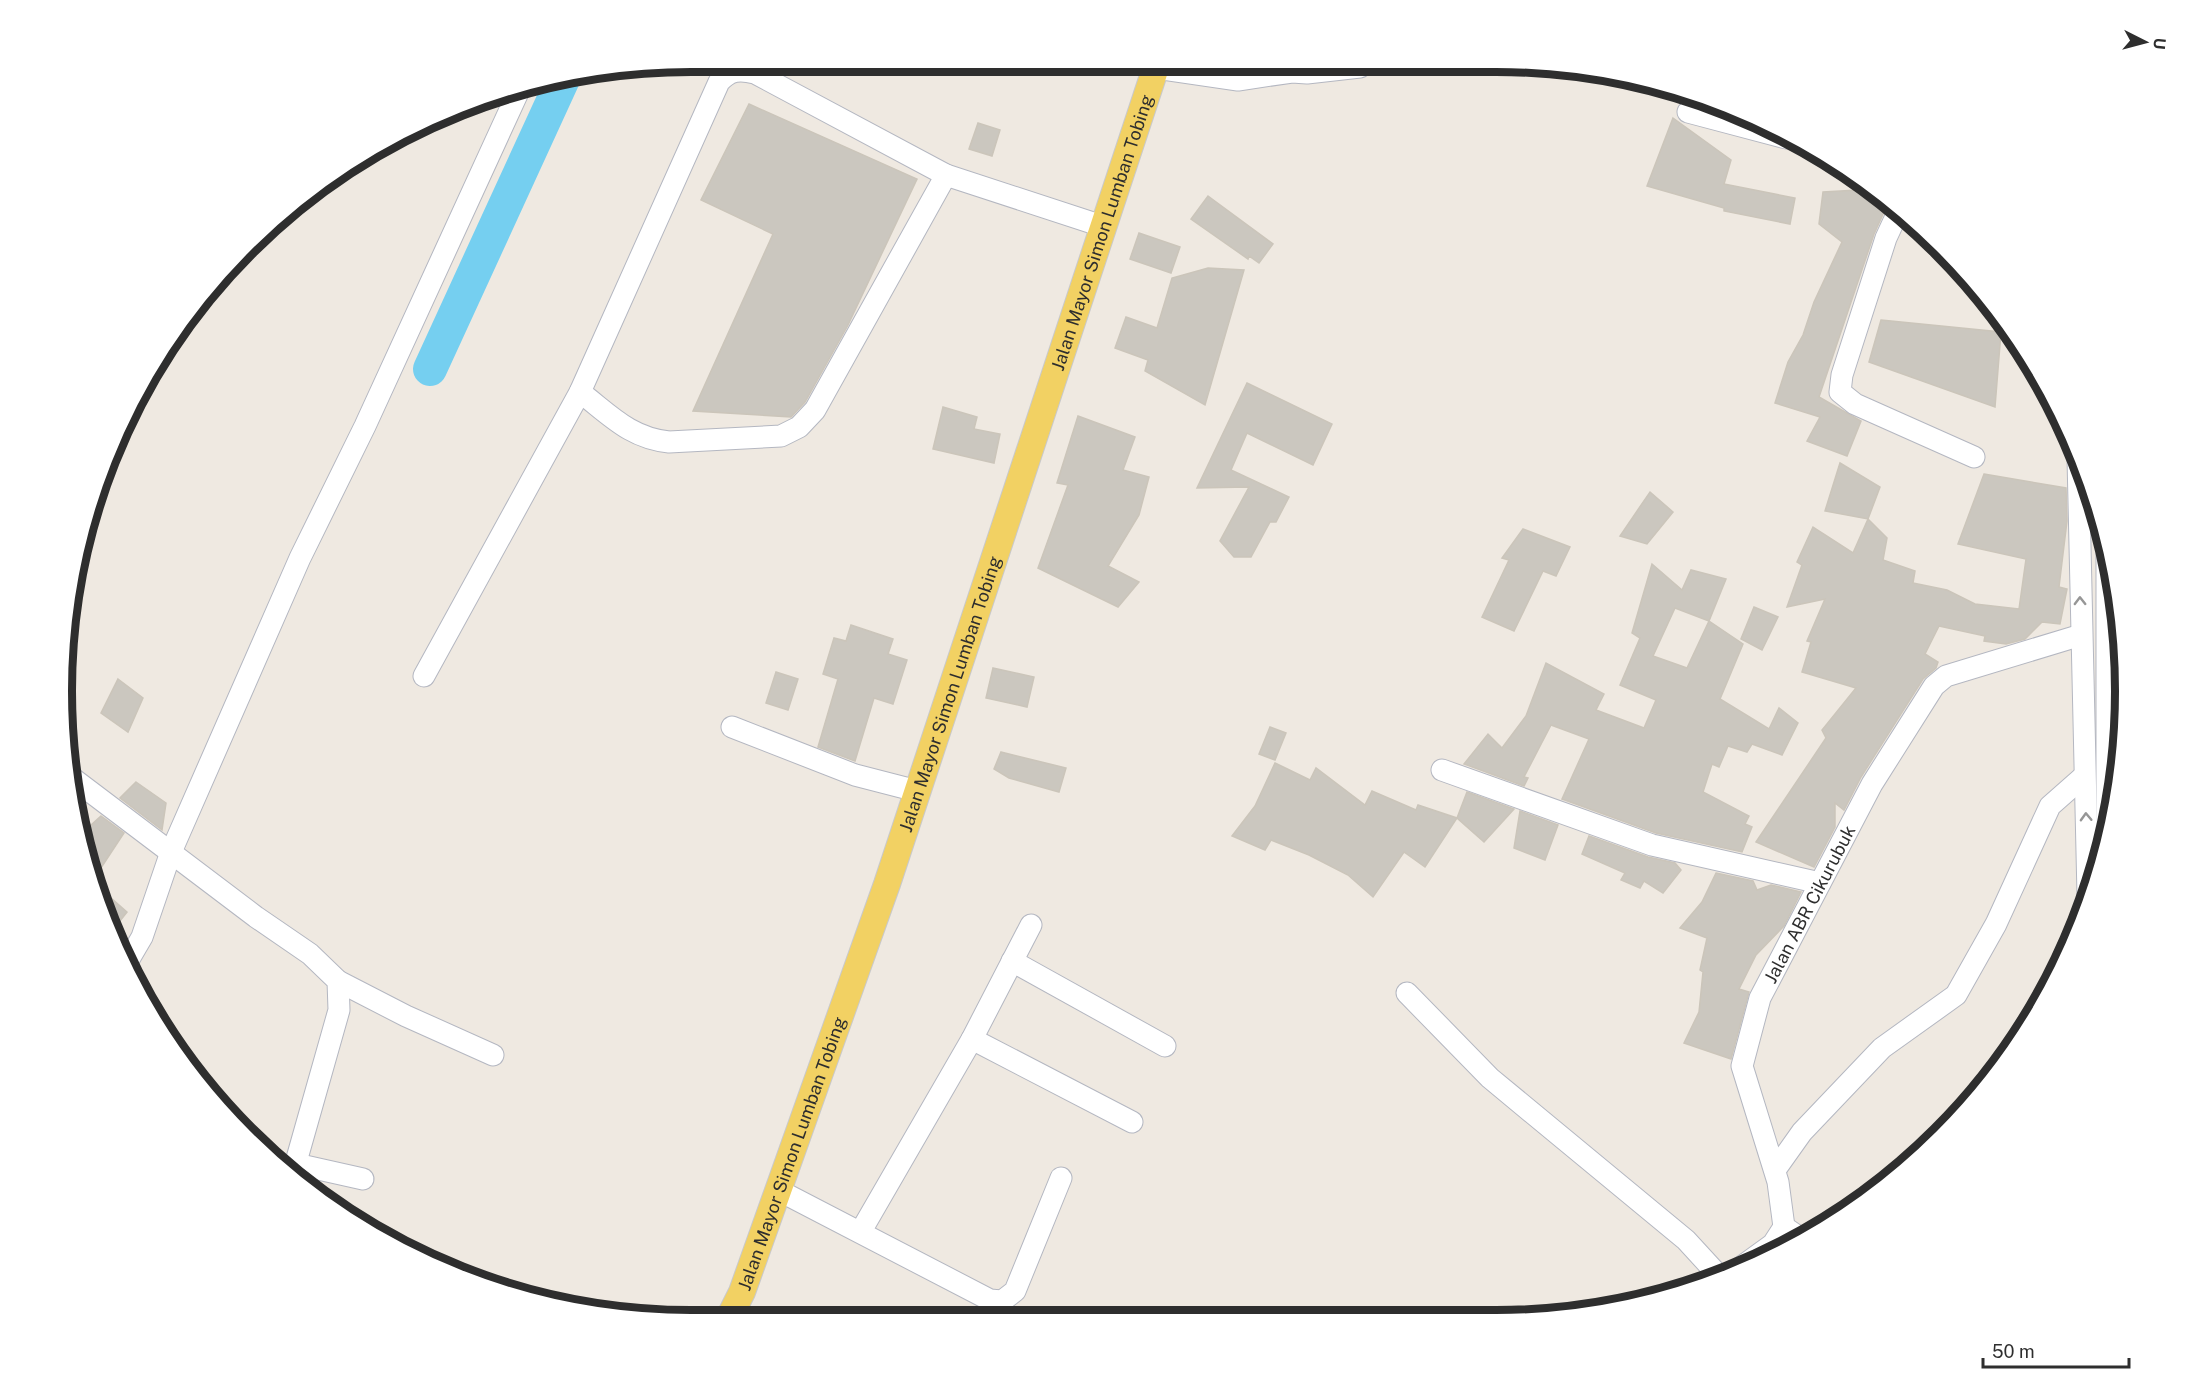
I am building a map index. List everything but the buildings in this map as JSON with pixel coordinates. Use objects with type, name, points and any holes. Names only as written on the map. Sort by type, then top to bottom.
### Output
[{"type":"main road","name":"Jalan Mayor Simon Lumban Tobing","points":[[733,1310],[742,1292],[887,884],[1155,72]]},
{"type":"street","points":[[424,676],[580,392],[719,82],[728,73],[732,72]]},
{"type":"street","points":[[750,72],[946,175],[1102,226]]},
{"type":"street","points":[[1183,72],[1238,80],[1292,72],[1316,72]]},
{"type":"street","points":[[131,955],[142,937],[171,852],[300,558],[365,426],[516,98]]},
{"type":"street","points":[[1688,112],[1758,131]]},
{"type":"street","points":[[580,392],[636,435],[652,441],[781,436],[799,427],[815,410],[946,175]]},
{"type":"street","points":[[1895,218],[1886,238],[1842,375],[1840,392],[1855,404],[1974,456]]},
{"type":"street","points":[[2078,482],[2087,873]]},
{"type":"street","points":[[2107,592],[2107,792]]},
{"type":"street","name":"Jalan ABR Cikurubuk","points":[[1779,1240],[1774,1170],[1742,1066],[1760,998],[1872,784],[1934,686],[1946,676],[2080,634]]},
{"type":"street","points":[[732,727],[855,775],[916,791]]},
{"type":"street","points":[[2083,747],[2106,746]]},
{"type":"street","points":[[1442,770],[1652,845],[1820,883]]},
{"type":"street","points":[[1774,1170],[1802,1132],[1882,1048],[1956,995],[1996,924],[2050,806],[2084,776]]},
{"type":"street","points":[[79,783],[256,917],[310,954],[338,981],[406,1016],[493,1055]]},
{"type":"street","points":[[861,1231],[972,1039],[1031,925]]},
{"type":"street","points":[[1012,961],[1165,1046]]},
{"type":"street","points":[[295,1166],[339,1010],[338,981]]},
{"type":"street","points":[[1407,993],[1490,1078],[1686,1240],[1714,1270]]},
{"type":"street","points":[[972,1039],[1132,1122]]},
{"type":"street","points":[[301,1171],[363,1179]]},
{"type":"street","points":[[778,1190],[861,1231],[990,1300],[1002,1301],[1015,1292],[1061,1178]]},
{"type":"waterway","points":[[430,369],[560,86]]}]
